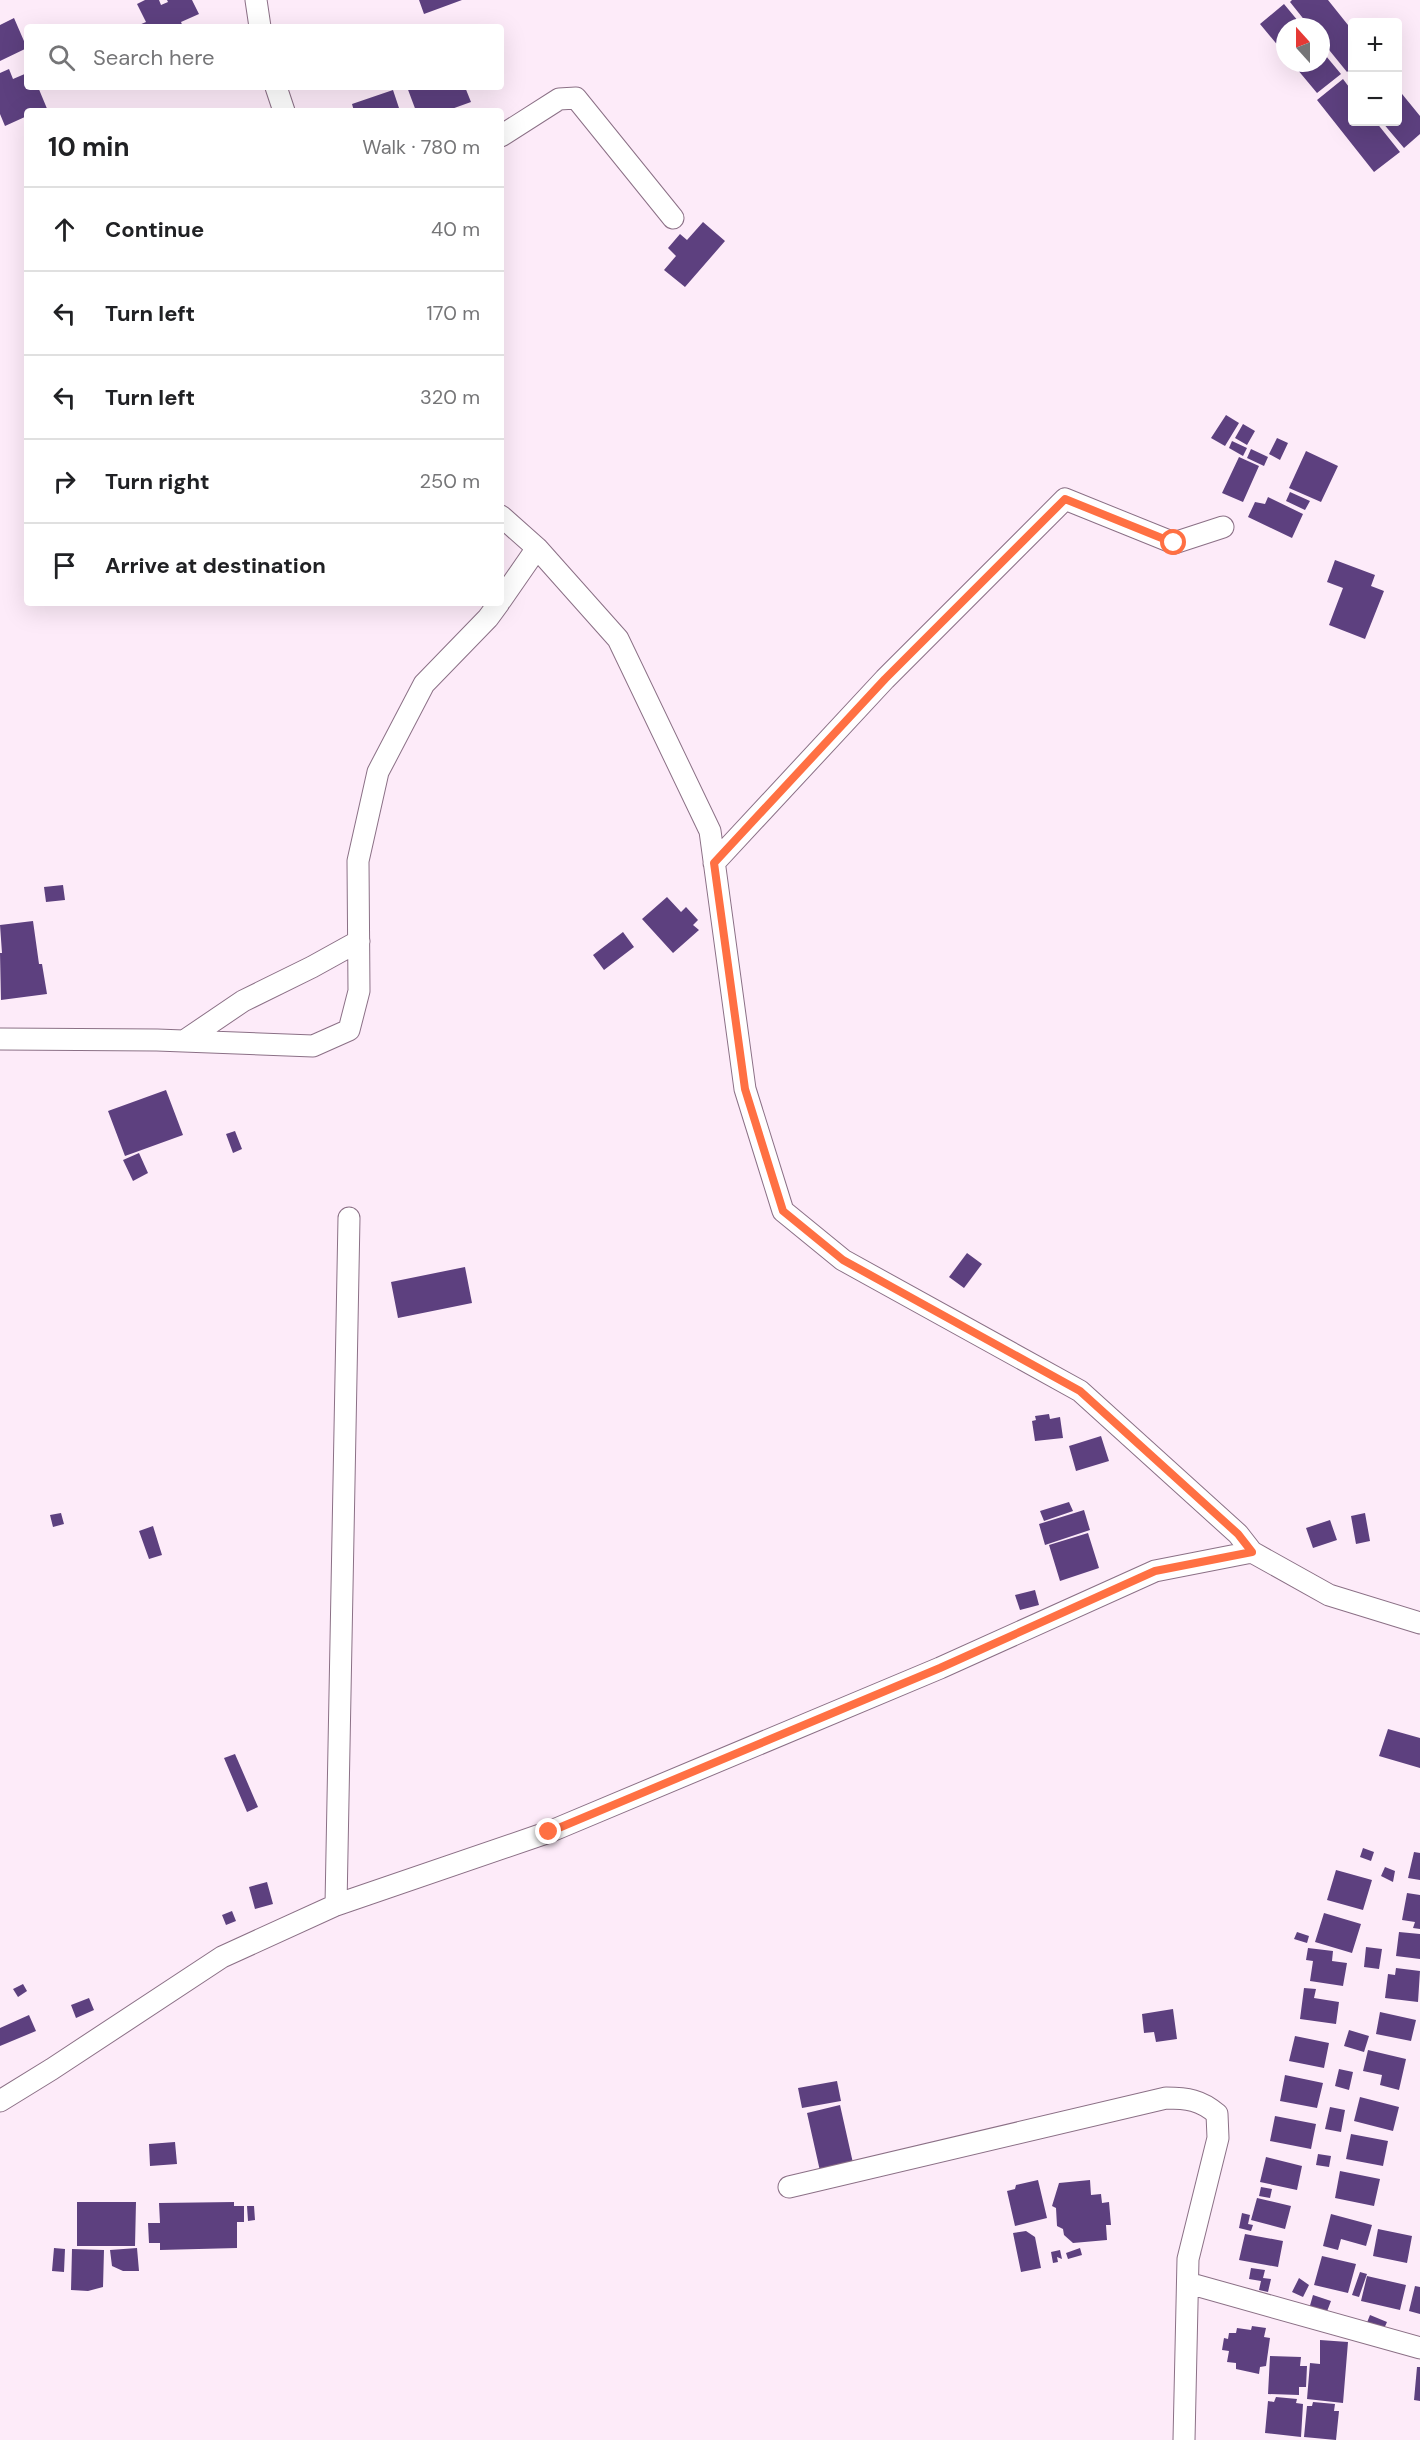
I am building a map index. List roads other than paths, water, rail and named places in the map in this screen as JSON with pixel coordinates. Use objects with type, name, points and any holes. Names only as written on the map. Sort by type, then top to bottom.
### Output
[{"type":"street","points":[[256,0],[260,24]]},
{"type":"street","points":[[277,90],[283,108]]},
{"type":"street","points":[[504,134],[559,99],[576,98],[673,218]]},
{"type":"street","points":[[714,863],[885,679],[1065,499],[1174,543],[1223,527]]},
{"type":"street","points":[[504,519],[537,548],[618,639],[710,831],[745,1089],[783,1211],[843,1260],[1080,1391],[1238,1534],[1252,1552],[1329,1595],[1420,1623]]},
{"type":"street","points":[[504,595],[537,548]]},
{"type":"street","points":[[0,1039],[184,1041],[313,1046],[349,1030],[359,991],[358,861],[378,772],[424,684],[488,618],[496,606]]},
{"type":"street","points":[[184,1041],[243,1001],[312,968],[359,941]]},
{"type":"street","points":[[336,1905],[349,1218]]},
{"type":"street","points":[[0,2101],[222,1957],[336,1905],[549,1832],[929,1672],[1155,1571],[1252,1552]]},
{"type":"street","points":[[789,2187],[1166,2098],[1190,2098],[1207,2105],[1217,2114],[1218,2138],[1188,2259],[1184,2440]]},
{"type":"street","points":[[1188,2283],[1420,2348]]}]
